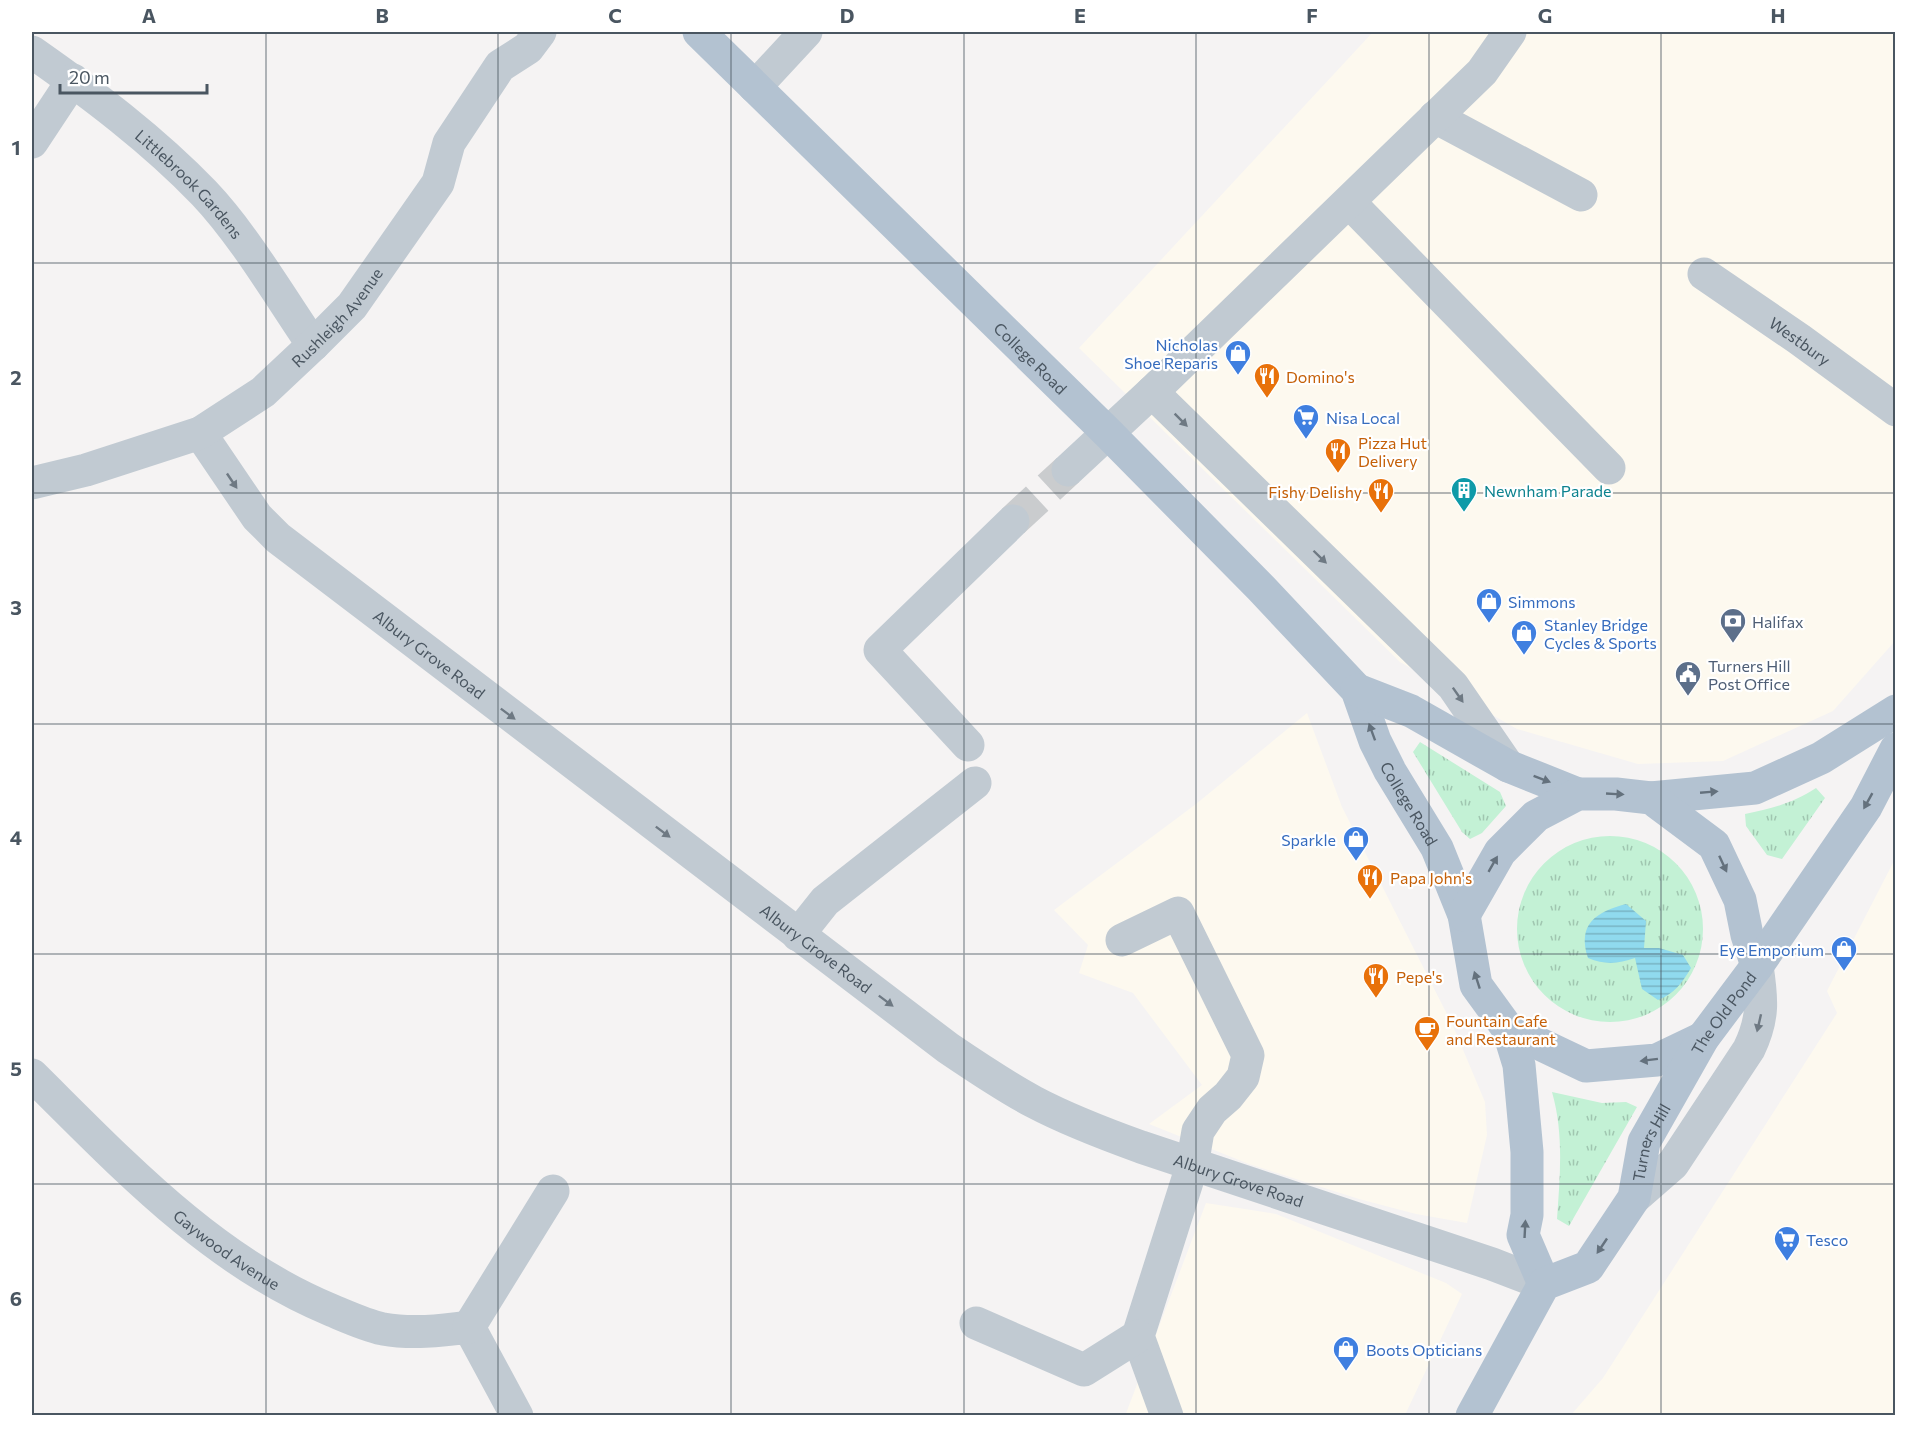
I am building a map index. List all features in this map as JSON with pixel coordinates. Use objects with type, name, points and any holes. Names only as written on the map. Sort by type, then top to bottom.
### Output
[{"type":"main road","name":"College Road","points":[[699,32],[1107,432],[1261,588],[1357,690],[1375,741],[1390,771],[1437,848],[1464,915]]},
{"type":"main road","name":"College Road","points":[[1357,690],[1411,711],[1508,766],[1578,794]]},
{"type":"main road","points":[[1464,915],[1500,852],[1536,816],[1578,794],[1616,794],[1651,798],[1755,788],[1821,758],[1896,711]]},
{"type":"main road","points":[[1757,966],[1866,807],[1896,749]]},
{"type":"main road","name":"The Old Pond","points":[[1464,915],[1476,985],[1508,1029],[1586,1066],[1657,1060],[1703,1038],[1757,966],[1740,900],[1714,845],[1651,798]]},
{"type":"main road","points":[[1472,1416],[1544,1284],[1523,1235],[1528,1194],[1526,1142],[1519,1065],[1508,1029]]},
{"type":"main road","name":"Turners Hill","points":[[1544,1284],[1588,1267],[1634,1198],[1644,1142],[1703,1038]]},
{"type":"street","name":"Rushleigh Avenue","points":[[32,483],[86,470],[200,433],[263,392],[352,306],[438,183],[449,142],[500,66],[528,48],[540,32]]},
{"type":"street","points":[[755,87],[806,32]]},
{"type":"street","points":[[1068,470],[1152,392],[1482,72],[1510,32]]},
{"type":"street","name":"Littlebrook Gardens","points":[[32,52],[73,80],[142,136],[205,194],[240,238],[313,345]]},
{"type":"street","points":[[32,142],[73,80]]},
{"type":"street","points":[[1436,117],[1581,195]]},
{"type":"street","points":[[1348,202],[1610,468]]},
{"type":"street","name":"Westbury","points":[[1704,274],[1799,339],[1896,410]]},
{"type":"street","points":[[1152,392],[1453,686],[1508,766]]},
{"type":"street","name":"Albury Grove Road","points":[[200,433],[257,517],[278,538],[798,935],[990,1077],[1035,1103],[1087,1127],[1192,1166],[1492,1263],[1544,1284]]},
{"type":"street","points":[[968,745],[880,650],[1013,521]]},
{"type":"street","points":[[798,935],[825,901],[975,783]]},
{"type":"street","points":[[1122,940],[1178,913],[1248,1056],[1243,1077],[1228,1096],[1212,1110],[1198,1131],[1192,1166],[1138,1336],[1167,1416]]},
{"type":"street","points":[[1634,1198],[1673,1164],[1749,1048],[1761,1017],[1757,966]]},
{"type":"street","name":"Gaywood Avenue","points":[[32,1075],[108,1151],[179,1215],[255,1271],[306,1299],[381,1329],[414,1332],[469,1327]]},
{"type":"street","points":[[517,1416],[469,1327],[553,1191]]},
{"type":"street","points":[[976,1323],[1084,1370],[1138,1336]]},
{"type":"shaded area","points":[[1373,32],[1895,32],[1895,641],[1833,711],[1723,761],[1638,764],[1517,729],[1400,662],[1079,348]]},
{"type":"shaded area","points":[[1307,713],[1342,807],[1453,1026],[1485,1102],[1487,1135],[1467,1223],[1416,1214],[1359,1199],[1249,1164],[1149,1124],[1202,1085],[1133,993],[1079,973],[1088,945],[1054,910],[1196,804]]},
{"type":"shaded area","name":"Tesco","points":[[1895,859],[1895,1415],[1571,1415],[1603,1378],[1837,1013],[1827,991]]},
{"type":"shaded area","points":[[1206,1203],[1276,1214],[1446,1283],[1462,1294],[1405,1415],[1125,1416]]},
{"type":"green space","points":[[1420,742],[1500,792],[1506,806],[1482,833],[1470,839],[1462,832],[1413,752]]},
{"type":"green space","points":[[1816,788],[1825,798],[1782,859],[1767,855],[1746,826],[1745,814],[1782,805]]},
{"type":"green space","points":[[1610,836],[1628,837],[1646,843],[1662,851],[1676,863],[1688,877],[1696,893],[1702,911],[1702,947],[1696,965],[1688,981],[1676,995],[1662,1007],[1646,1015],[1628,1021],[1610,1022],[1592,1021],[1574,1015],[1558,1007],[1544,995],[1532,981],[1524,965],[1518,947],[1517,929],[1518,911],[1524,893],[1532,877],[1544,863],[1558,851],[1574,843],[1592,837]]},
{"type":"green space","points":[[1552,1092],[1602,1103],[1626,1102],[1637,1107],[1569,1226],[1557,1219],[1560,1139]]},
{"type":"water","points":[[1626,904],[1646,921],[1644,948],[1659,948],[1683,955],[1691,968],[1669,995],[1658,1000],[1642,989],[1635,958],[1612,963],[1588,958],[1585,946],[1587,928],[1592,921],[1606,911]]},
{"type":"tunnel","points":[[1013,521],[1068,470]]},
{"type":"place","name":"Nicholas Shoe Reparis","points":[[1238,376]]},
{"type":"place","name":"Domino's","points":[[1267,399]]},
{"type":"place","name":"Nisa Local","points":[[1306,440]]},
{"type":"place","name":"Pizza Hut Delivery","points":[[1338,474]]},
{"type":"place","name":"Newnham Parade","points":[[1464,513]]},
{"type":"place","name":"Fishy Delishy","points":[[1381,514]]},
{"type":"place","name":"Simmons","points":[[1489,624]]},
{"type":"place","name":"Halifax","points":[[1733,644]]},
{"type":"place","name":"Stanley Bridge Cycles & Sports","points":[[1524,656]]},
{"type":"place","name":"Turners Hill Post Office","points":[[1688,697]]},
{"type":"place","name":"Sparkle","points":[[1356,862]]},
{"type":"place","name":"Papa John's","points":[[1370,900]]},
{"type":"place","name":"Eye Emporium","points":[[1844,972]]},
{"type":"place","name":"Pepe's","points":[[1376,999]]},
{"type":"place","name":"Fountain Cafe and Restaurant","points":[[1427,1052]]},
{"type":"place","name":"Tesco","points":[[1787,1262]]},
{"type":"place","name":"Boots Opticians","points":[[1346,1372]]}]
